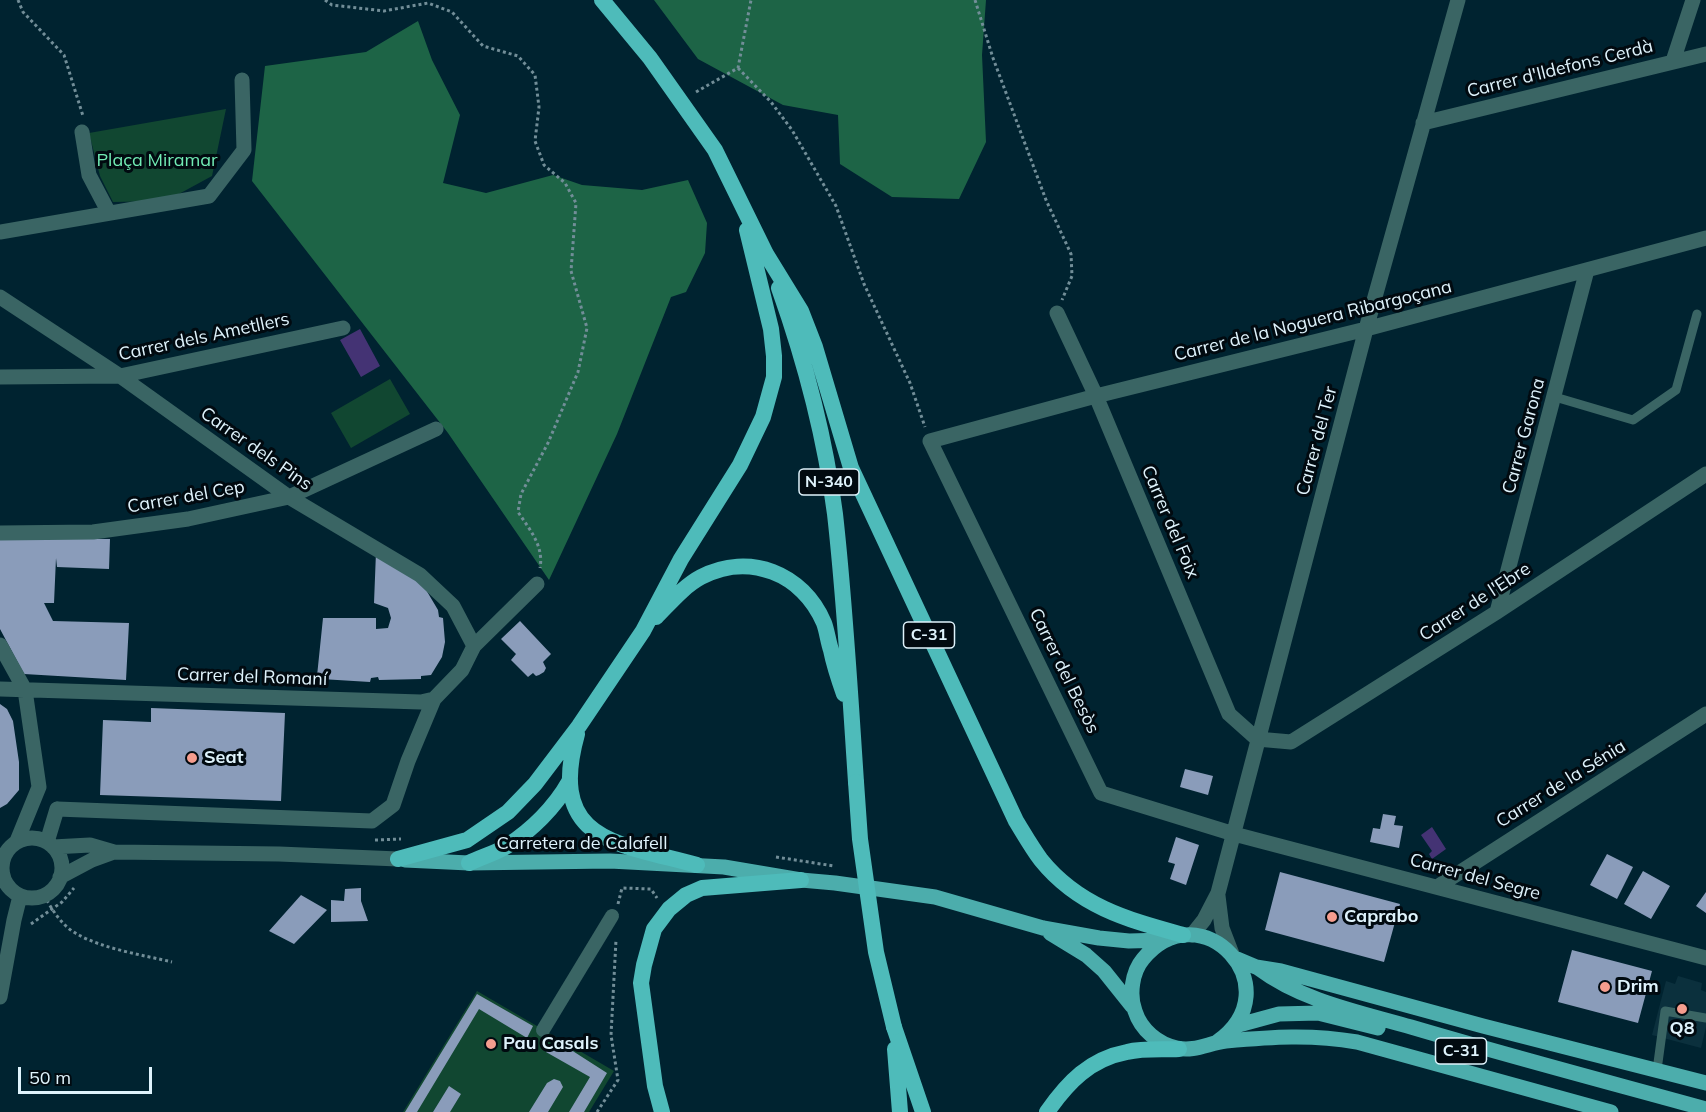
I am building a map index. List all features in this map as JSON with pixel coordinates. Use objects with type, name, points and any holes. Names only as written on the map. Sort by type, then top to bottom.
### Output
[{"type":"highway","name":"N-340","points":[[602,0],[650,58],[715,150],[766,254],[797,339],[818,422],[834,512],[860,839],[876,952],[894,1027],[923,1112]]},
{"type":"highway","points":[[398,859],[467,840],[508,812],[535,784],[579,726],[643,631],[681,559],[752,443],[763,417],[774,376],[774,356],[771,330],[742,206]]},
{"type":"highway","name":"C-31","points":[[766,254],[801,311],[815,347],[851,468],[1016,821],[1042,861],[1068,887],[1106,911],[1130,921],[1188,935]]},
{"type":"highway","points":[[643,631],[683,591],[700,578],[718,570],[744,565],[786,577],[808,596],[824,623],[838,679],[852,718]]},
{"type":"highway","points":[[579,726],[572,754],[569,782],[572,800],[581,818],[592,831],[610,842],[697,865]]},
{"type":"highway","points":[[469,863],[506,847],[536,824],[569,782]]},
{"type":"highway","points":[[662,1112],[655,1086],[641,983],[654,929],[669,909],[687,895],[702,888],[801,880]]},
{"type":"highway","points":[[894,1027],[900,1112]]},
{"type":"highway","points":[[1047,1112],[1064,1088],[1089,1067],[1108,1057],[1129,1051],[1179,1049]]},
{"type":"main road","name":"Carretera de Calafell","points":[[398,859],[469,863],[610,861],[724,867],[801,880],[935,897],[1043,928],[1129,941],[1165,940]]},
{"type":"main road","name":"Carretera de Calafell","points":[[1043,928],[1086,955],[1104,971],[1134,1010]]},
{"type":"main road","points":[[1179,1049],[1164,1044],[1141,1024],[1134,1010],[1131,993],[1140,962],[1151,949],[1165,940],[1188,935]]},
{"type":"main road","name":"C-31","points":[[1188,935],[1207,937],[1276,982],[1320,1000],[1706,1109]]},
{"type":"main road","name":"C-31","points":[[1179,1049],[1198,1049],[1217,1042],[1235,1026],[1244,1010],[1247,993],[1244,975],[1234,956]]},
{"type":"main road","points":[[1256,967],[1281,971],[1706,1083]]},
{"type":"main road","name":"C-31","points":[[1235,1026],[1279,1014],[1318,1013],[1686,1112]]},
{"type":"main road","points":[[1217,1042],[1281,1036],[1324,1036],[1358,1042],[1611,1112]]},
{"type":"street","name":"Carrer del Ter","points":[[1188,935],[1204,920],[1218,893],[1366,329],[1458,0]]},
{"type":"street","points":[[1673,61],[1693,0]]},
{"type":"street","name":"Carrer d'Ildefons Cerdà","points":[[1423,123],[1706,54]]},
{"type":"street","points":[[0,232],[209,196],[244,150],[242,80]]},
{"type":"street","points":[[82,132],[88,175],[109,213]]},
{"type":"street","name":"Carrer de la Noguera Ribargoçana","points":[[930,441],[1096,396],[1366,329],[1706,238]]},
{"type":"street","name":"Carrer Garona","points":[[1497,612],[1587,270]]},
{"type":"street","name":"Carrer dels Pins","points":[[0,297],[120,376],[289,497],[420,575],[453,606],[474,646]]},
{"type":"street","name":"Carrer del Foix","points":[[1056,313],[1096,396],[1229,714],[1257,739]]},
{"type":"street","name":"Carrer dels Ametllers","points":[[0,377],[120,376],[343,328]]},
{"type":"street","name":"Carrer del Cep","points":[[0,533],[93,532],[188,519],[289,497],[436,429]]},
{"type":"street","name":"Carrer del Besòs","points":[[930,441],[1101,793],[1234,834]]},
{"type":"street","name":"Carrer de l'Ebre","points":[[1257,739],[1291,742],[1497,612],[1706,474]]},
{"type":"street","points":[[0,645],[25,690],[39,787],[57,809],[372,821],[393,805],[408,761],[434,699],[462,670],[474,646],[537,585]]},
{"type":"street","name":"Carrer del Romaní","points":[[0,689],[421,702],[434,699]]},
{"type":"street","name":"Carrer de la Sénia","points":[[1437,887],[1706,714]]},
{"type":"street","points":[[9,844],[35,838],[50,844],[62,865],[60,877],[51,891],[28,898],[20,896],[12,891],[1,874],[3,859],[9,844],[39,787]]},
{"type":"street","points":[[50,844],[57,809]]},
{"type":"street","name":"Carrer del Segre","points":[[1234,834],[1706,958]]},
{"type":"street","name":"Carretera de Calafell","points":[[50,844],[90,845],[114,852],[279,854],[398,859]]},
{"type":"street","name":"Carretera de Calafell","points":[[60,877],[92,860],[114,852]]},
{"type":"street","name":"Carrer del Ter","points":[[1218,893],[1222,928],[1234,956]]},
{"type":"street","points":[[0,997],[20,896]]},
{"type":"street","points":[[543,1030],[617,912]]},
{"type":"lane","points":[[1555,397],[1633,420],[1676,390],[1697,314]]},
{"type":"lane","points":[[1657,1070],[1665,1011],[1706,1018]]},
{"type":"path","points":[[18,0],[23,12],[64,56],[83,113],[82,132]]},
{"type":"path","points":[[325,0],[332,5],[384,11],[428,3],[452,12],[483,46],[518,56],[535,75],[539,106],[535,141],[544,165],[565,183],[576,203],[571,271],[587,328],[578,372],[548,443],[521,494],[518,512],[538,543],[541,558],[537,585]]},
{"type":"path","points":[[681,100],[738,68],[751,0]]},
{"type":"path","points":[[975,0],[993,58],[1046,200],[1071,254],[1072,276],[1056,313]]},
{"type":"path","points":[[738,68],[771,102],[792,130],[836,206],[864,284],[910,383],[930,441]]},
{"type":"path","points":[[617,912],[622,888],[651,889],[658,900],[669,909]]},
{"type":"path","points":[[44,895],[58,917],[78,934],[102,944],[172,962]]},
{"type":"path","points":[[617,912],[621,898]]},
{"type":"path","points":[[597,1112],[618,1080],[611,1035],[616,940]]},
{"type":"shaded area","points":[[360,329],[380,366],[361,377],[340,340]]},
{"type":"shaded area","points":[[1432,827],[1446,849],[1432,859],[1429,854],[1432,851],[1421,835]]},
{"type":"shaded area","name":"Q8","points":[[1678,976],[1702,983],[1701,990],[1706,992],[1706,1027],[1701,1048],[1652,1035],[1666,981],[1675,984]]},
{"type":"green space","points":[[654,0],[986,0],[982,55],[986,142],[959,199],[892,197],[840,164],[838,115],[783,105],[698,59]]},
{"type":"green space","points":[[418,21],[432,60],[460,115],[443,183],[486,193],[553,175],[582,185],[642,190],[688,180],[707,223],[705,253],[686,292],[671,297],[617,434],[549,580],[448,433],[252,181],[265,66],[366,52]]},
{"type":"green space","name":"Plaça Miramar","points":[[226,109],[212,176],[166,201],[113,202],[100,176],[89,133]]},
{"type":"green space","points":[[390,379],[410,414],[351,448],[331,413]]},
{"type":"green space","points":[[477,991],[614,1071],[589,1112],[403,1112]]},
{"type":"building","points":[[0,538],[110,539],[109,569],[57,567],[56,558],[54,603],[44,603],[53,621],[129,623],[126,680],[24,674],[0,629]]},
{"type":"building","points":[[376,552],[422,583],[438,610],[439,617],[443,618],[445,642],[442,657],[431,675],[421,676],[421,679],[379,680],[378,677],[371,678],[370,682],[321,679],[317,676],[323,618],[376,618],[376,629],[388,628],[391,618],[388,608],[374,603]]},
{"type":"building","points":[[520,621],[551,654],[543,662],[546,668],[544,672],[536,676],[533,673],[528,677],[511,660],[516,654],[501,639]]},
{"type":"building","points":[[0,704],[7,709],[13,721],[19,762],[19,790],[7,804],[0,808]]},
{"type":"building","name":"Seat","points":[[151,708],[285,713],[281,801],[100,795],[103,720],[151,722]]},
{"type":"building","points":[[1185,769],[1213,776],[1208,795],[1180,787]]},
{"type":"building","points":[[1383,814],[1396,816],[1394,825],[1403,826],[1399,848],[1370,842],[1373,828],[1380,829]]},
{"type":"building","points":[[1176,837],[1199,845],[1186,885],[1170,879],[1175,864],[1168,862]]},
{"type":"building","points":[[1607,854],[1633,867],[1617,899],[1590,885]]},
{"type":"building","points":[[1643,871],[1670,886],[1651,919],[1624,904]]},
{"type":"building","name":"Caprabo","points":[[1280,872],[1400,904],[1384,962],[1265,930]]},
{"type":"building","points":[[361,888],[361,901],[368,921],[331,922],[331,900],[344,901],[345,889]]},
{"type":"building","points":[[1706,892],[1706,913],[1696,906]]},
{"type":"building","points":[[301,895],[327,910],[294,944],[269,931]]},
{"type":"building","name":"Drim","points":[[1572,950],[1652,971],[1638,1023],[1558,1002]]},
{"type":"building","points":[[477,994],[533,1026],[527,1038],[479,1009],[417,1112],[405,1112]]},
{"type":"building","points":[[554,1039],[607,1073],[584,1112],[569,1112],[590,1077],[546,1052]]},
{"type":"building","points":[[554,1079],[560,1081],[563,1087],[548,1112],[529,1112],[547,1083]]},
{"type":"building","points":[[449,1086],[461,1094],[450,1112],[433,1112]]},
{"type":"place","name":"Seat","points":[[192,758]]},
{"type":"place","name":"Caprabo","points":[[1332,917]]},
{"type":"place","name":"Drim","points":[[1605,987]]},
{"type":"place","name":"Q8","points":[[1682,1009]]},
{"type":"place","name":"Pau Casals","points":[[491,1044]]}]
